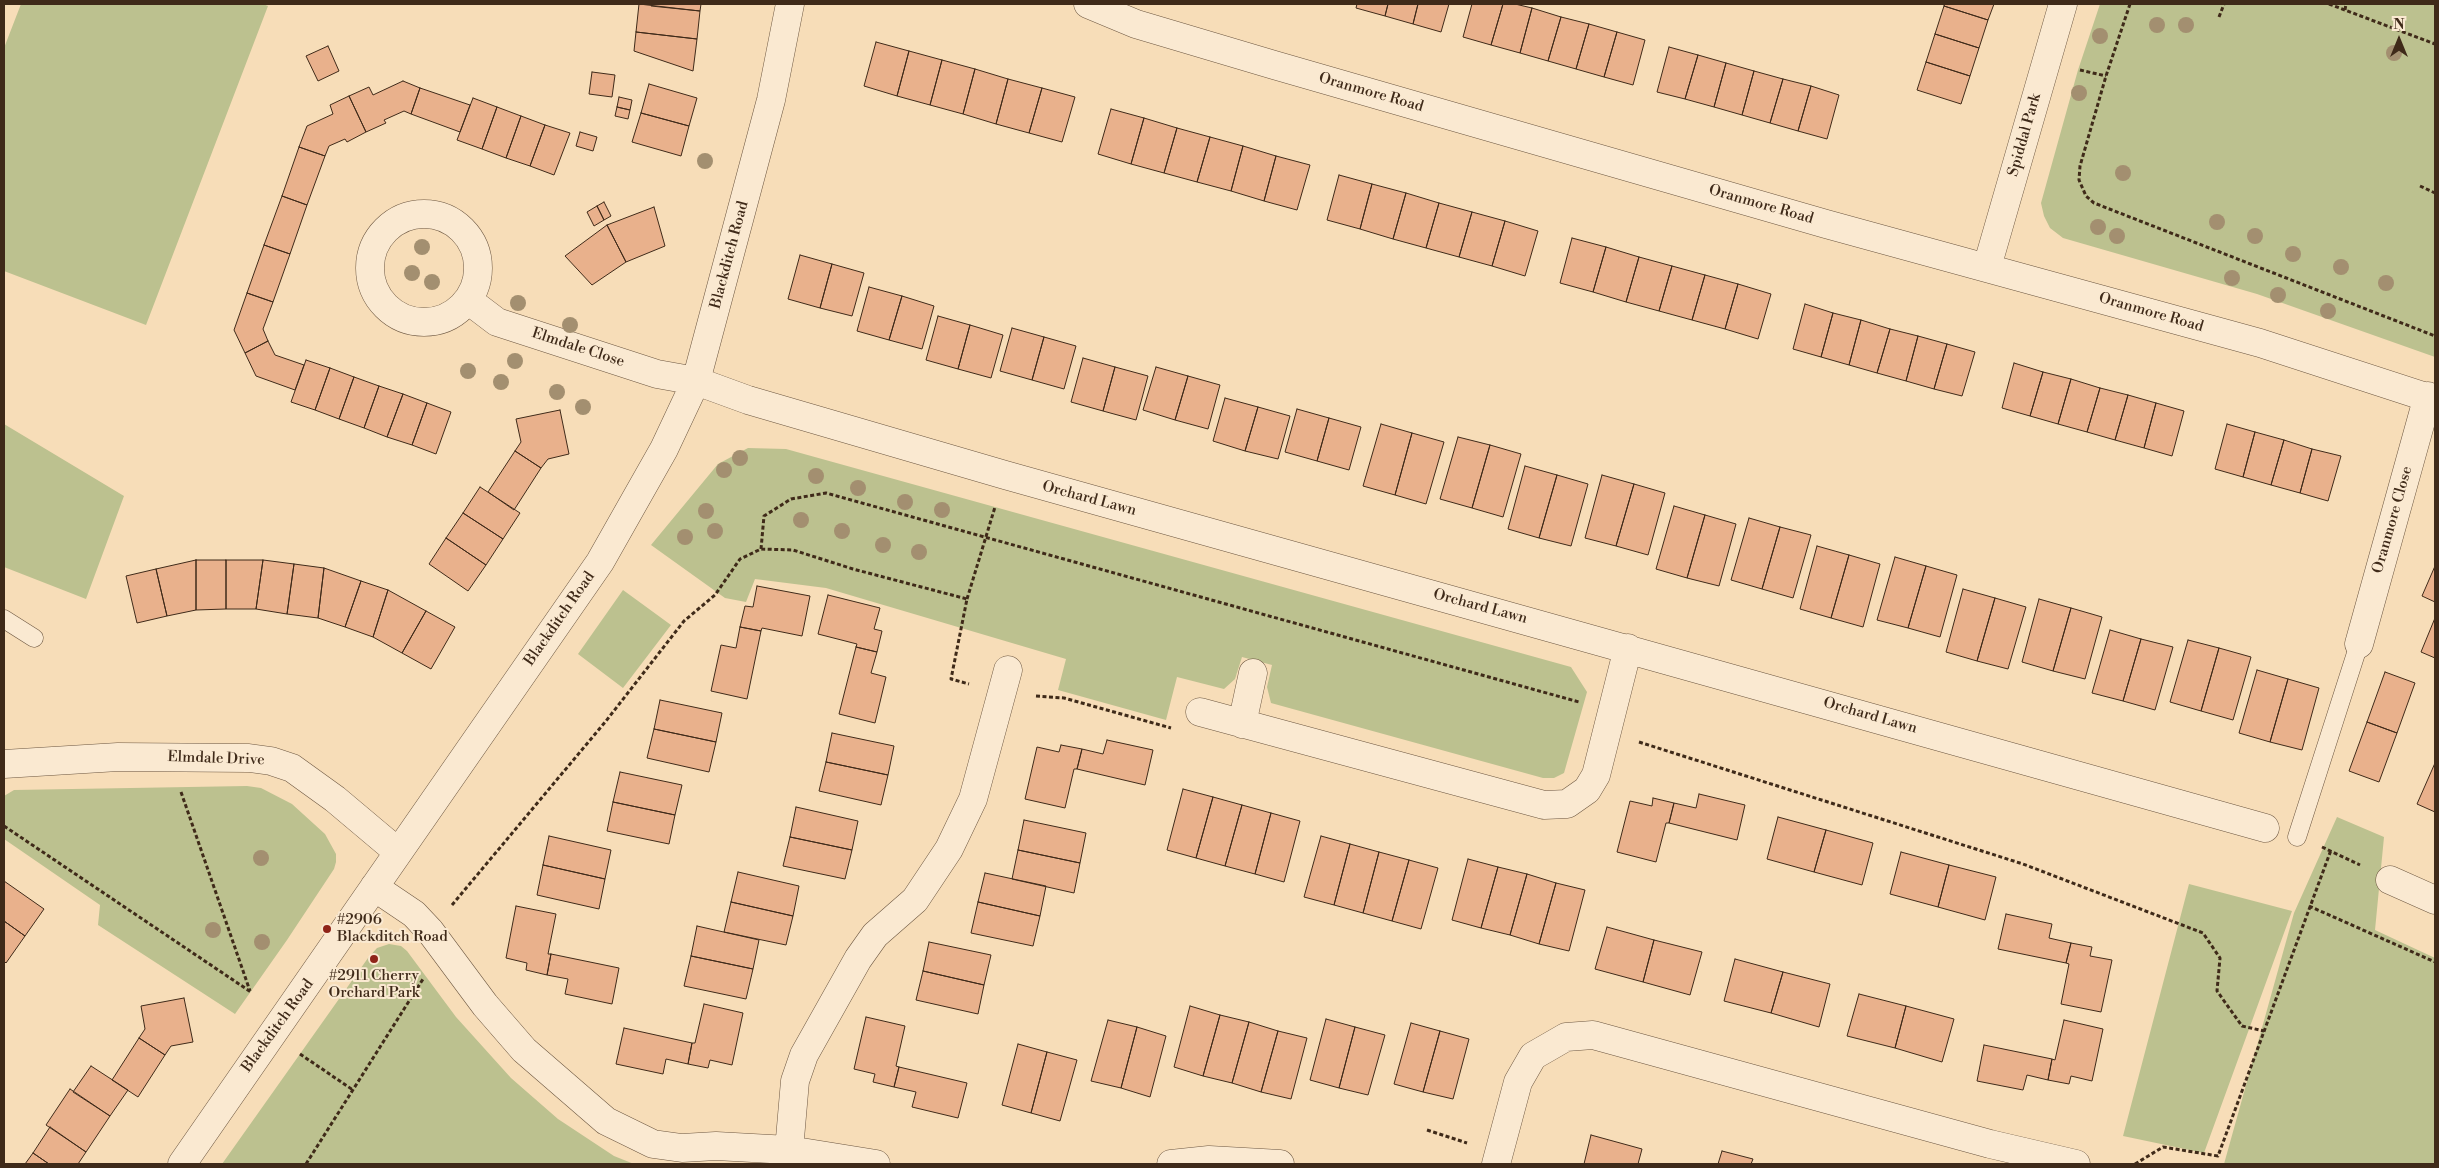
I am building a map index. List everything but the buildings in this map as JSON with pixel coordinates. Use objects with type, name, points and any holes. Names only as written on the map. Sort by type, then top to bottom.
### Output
[{"type":"street","name":"Blackditch Road","points":[[182,1164],[270,1034],[291,1008],[600,562],[664,449],[696,381],[771,100],[790,4]]},
{"type":"street","name":"Oranmore Road","points":[[1088,4],[1136,24],[1274,65],[1826,224],[2260,343],[2432,398]]},
{"type":"street","name":"Spiddal Park","points":[[1987,267],[2063,4]]},
{"type":"street","name":"Elmdale Close","points":[[468,300],[497,322],[657,374],[696,381]]},
{"type":"street","name":"Orchard Lawn","points":[[696,381],[748,400],[1005,475],[2265,828]]},
{"type":"street","name":"Oranmore Close","points":[[2359,644],[2432,398]]},
{"type":"street","points":[[1200,712],[1544,805],[1567,804],[1587,790],[1596,774],[1628,648]]},
{"type":"street","points":[[1242,724],[1253,673]]},
{"type":"street","points":[[789,1150],[795,1082],[804,1055],[858,959],[875,935],[915,900],[949,849],[973,799],[1005,681]]},
{"type":"street","name":"Elmdale Drive","points":[[4,764],[118,757],[249,758],[292,768],[335,799],[398,852]]},
{"type":"street","points":[[2390,880],[2435,900]]},
{"type":"street","points":[[374,887],[414,914],[443,948],[485,1005],[524,1050],[606,1121],[653,1144],[682,1148],[716,1146],[789,1150],[876,1164]]},
{"type":"street","points":[[1498,1159],[1518,1082],[1532,1056],[1566,1037],[1593,1035],[1988,1154],[2076,1164]]},
{"type":"street","points":[[1171,1164],[1209,1160],[1280,1164]]},
{"type":"lane","points":[[4,619],[34,638]]},
{"type":"lane","points":[[2297,838],[2359,644]]},
{"type":"path","points":[[2130,4],[2106,76],[2080,166],[2079,180],[2086,196],[2094,203],[2435,336]]},
{"type":"path","points":[[2219,17],[2224,4]]},
{"type":"path","points":[[2329,4],[2435,44]]},
{"type":"path","points":[[2345,10],[2346,4]]},
{"type":"path","points":[[2420,186],[2435,192],[2435,197]]},
{"type":"path","points":[[1005,475],[967,599],[951,679],[1005,681],[1175,729]]},
{"type":"path","points":[[761,549],[764,516],[791,499],[826,493],[1612,711],[1630,740],[2023,864],[2203,933],[2220,958],[2217,991],[2242,1026],[2264,1031]]},
{"type":"path","points":[[306,1164],[443,948],[458,930],[446,912],[600,728],[684,621],[715,595],[740,559],[761,549],[793,550],[853,569],[967,599]]},
{"type":"path","points":[[4,826],[251,992],[169,757]]},
{"type":"path","points":[[2297,838],[2331,850],[2390,880]]},
{"type":"path","points":[[2136,1164],[2163,1147],[2218,1156],[2331,850]]},
{"type":"path","points":[[2309,906],[2435,962]]},
{"type":"path","points":[[270,1034],[353,1090]]},
{"type":"path","points":[[1427,1130],[1498,1159]]},
{"type":"green space","points":[[21,4],[263,4],[268,6],[146,325],[4,271],[4,48]]},
{"type":"green space","points":[[2100,4],[2435,4],[2435,357],[2257,294],[2063,238],[2050,228],[2044,216],[2041,203],[2078,70]]},
{"type":"green space","points":[[4,424],[124,496],[86,599],[4,567]]},
{"type":"green space","points":[[748,448],[786,449],[1571,667],[1587,692],[1564,773],[1554,778],[1543,778],[1271,703],[1267,687],[1272,665],[1242,657],[1235,679],[1224,689],[1177,677],[1166,720],[1058,690],[1066,659],[826,588],[755,579],[746,602],[725,598],[651,545],[718,464]]},
{"type":"green space","points":[[623,590],[671,625],[623,688],[578,654]]},
{"type":"green space","points":[[247,786],[261,788],[292,804],[325,834],[336,854],[336,862],[334,869],[287,940],[235,1014],[98,925],[100,905],[4,839],[4,796],[14,790]]},
{"type":"green space","points":[[2337,817],[2384,837],[2375,930],[2435,958],[2435,1164],[2224,1164],[2294,913]]},
{"type":"green space","points":[[2189,884],[2292,911],[2204,1153],[2123,1136]]},
{"type":"green space","points":[[389,944],[401,946],[407,951],[456,1017],[511,1078],[558,1119],[614,1156],[634,1164],[222,1164],[368,958],[377,948]]},
{"type":"place","name":"#2906 Blackditch Road","points":[[327,929]]},
{"type":"place","name":"#2911 Cherry Orchard Park","points":[[374,959]]}]
